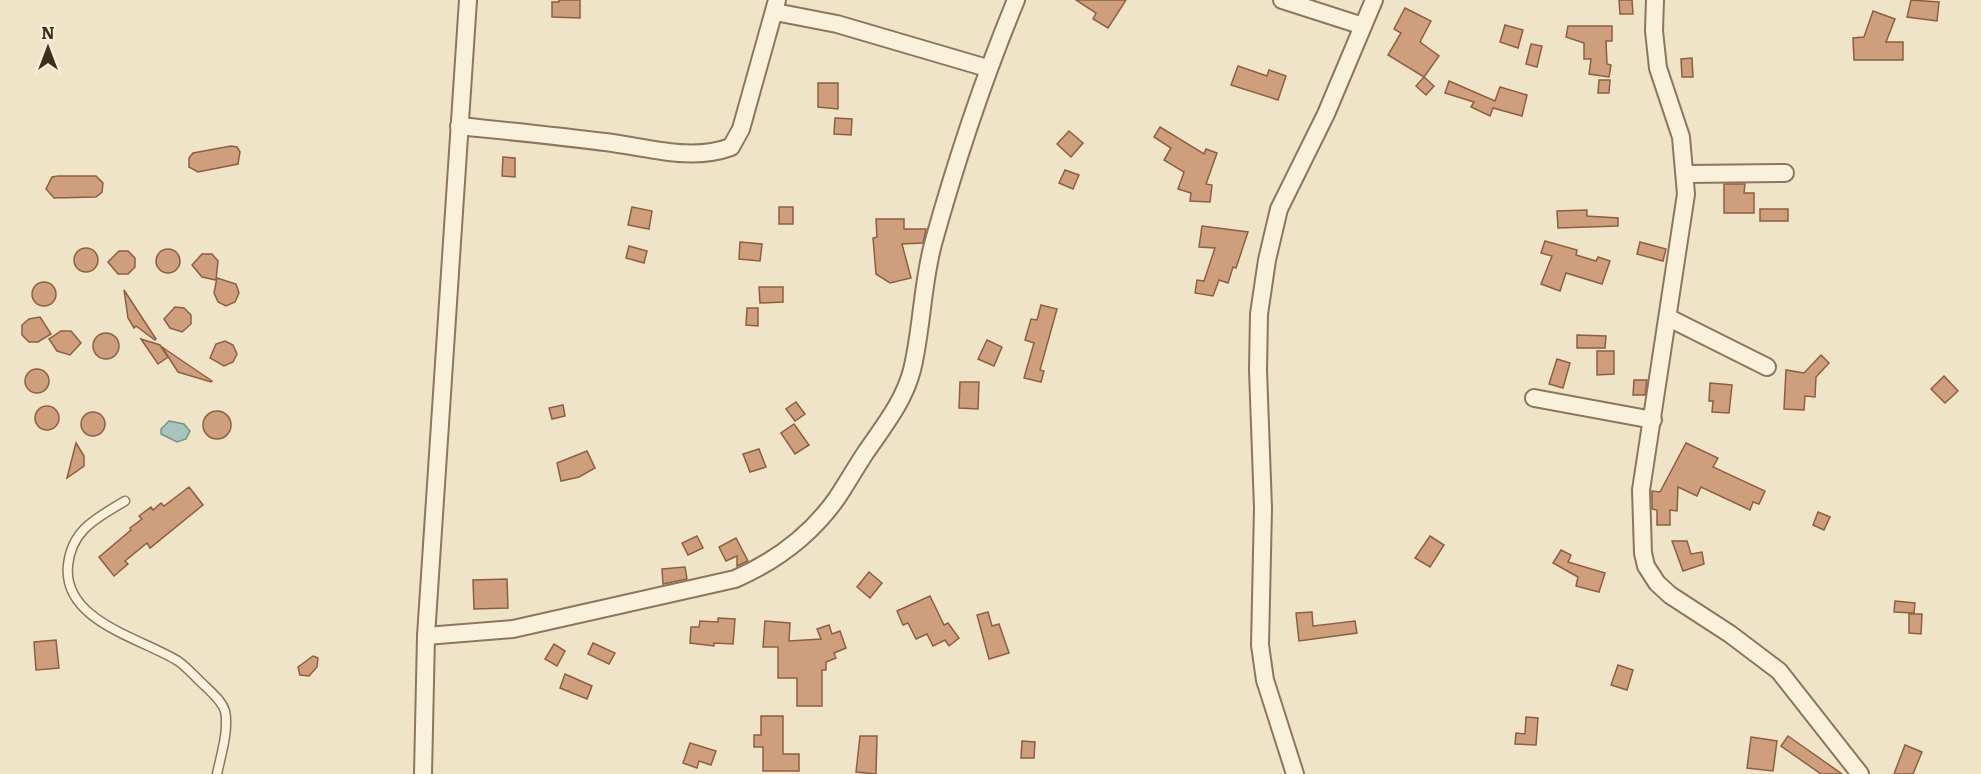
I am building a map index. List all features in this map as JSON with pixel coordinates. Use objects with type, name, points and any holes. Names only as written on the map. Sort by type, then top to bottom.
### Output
[{"type":"street","points":[[423,774],[426,636],[468,0]]},
{"type":"street","points":[[426,636],[513,629],[735,579],[765,566],[798,542],[835,500],[891,417],[905,389],[912,369],[932,248],[967,126],[987,68],[1016,0]]},
{"type":"street","points":[[1282,0],[1363,26]]},
{"type":"street","points":[[1295,774],[1264,680],[1260,645],[1263,508],[1258,370],[1259,314],[1267,260],[1279,209],[1326,114],[1374,0]]},
{"type":"street","points":[[1655,0],[1654,31],[1658,68],[1681,137],[1686,174],[1683,226],[1640,511],[1640,536],[1646,566],[1671,596],[1730,634],[1779,671],[1860,774]]},
{"type":"street","points":[[459,126],[608,142],[665,153],[711,155],[731,147],[741,129],[776,6],[987,68]]},
{"type":"street","points":[[1686,174],[1785,173]]},
{"type":"street","points":[[1669,318],[1767,367]]},
{"type":"street","points":[[1534,398],[1653,420]]},
{"type":"lane","points":[[125,501],[87,524],[69,550],[67,576],[77,602],[97,620],[179,662],[219,700],[225,710],[225,722],[217,774]]},
{"type":"water","points":[[169,421],[184,424],[190,431],[186,439],[177,442],[161,434],[161,429]]},
{"type":"building","points":[[559,0],[580,0],[580,18],[552,17],[552,2],[559,2]]},
{"type":"building","points":[[1076,0],[1126,0],[1108,28],[1093,19],[1096,13]]},
{"type":"building","points":[[1619,0],[1632,0],[1633,14],[1620,14]]},
{"type":"building","points":[[1911,0],[1939,2],[1937,21],[1907,17]]},
{"type":"building","points":[[1405,8],[1431,21],[1420,42],[1439,56],[1424,77],[1388,55],[1401,33],[1394,29]]},
{"type":"building","points":[[1873,11],[1895,19],[1886,42],[1903,42],[1903,60],[1854,60],[1853,38],[1864,37]]},
{"type":"building","points":[[1505,25],[1523,30],[1518,48],[1500,42]]},
{"type":"building","points":[[1568,26],[1612,26],[1612,41],[1606,41],[1607,64],[1611,65],[1609,77],[1589,74],[1591,59],[1584,59],[1584,43],[1566,37]]},
{"type":"building","points":[[1531,44],[1542,46],[1537,67],[1526,64]]},
{"type":"building","points":[[1692,58],[1693,77],[1682,77],[1681,59]]},
{"type":"building","points":[[1238,66],[1267,76],[1269,70],[1286,76],[1278,100],[1231,85]]},
{"type":"building","points":[[1424,77],[1434,86],[1426,95],[1416,86]]},
{"type":"building","points":[[1599,80],[1610,80],[1609,93],[1598,93]]},
{"type":"building","points":[[1449,81],[1495,101],[1500,87],[1527,95],[1522,116],[1493,108],[1490,116],[1471,107],[1474,102],[1445,93]]},
{"type":"building","points":[[818,83],[838,83],[838,109],[818,107]]},
{"type":"building","points":[[835,118],[852,119],[851,135],[834,134]]},
{"type":"building","points":[[1160,127],[1204,154],[1206,149],[1217,153],[1206,184],[1212,185],[1210,202],[1190,201],[1191,193],[1178,189],[1184,172],[1164,160],[1171,148],[1154,137]]},
{"type":"building","points":[[1069,131],[1083,143],[1071,157],[1057,144]]},
{"type":"building","points":[[231,146],[237,147],[240,152],[238,164],[198,172],[189,167],[189,158],[193,153]]},
{"type":"building","points":[[503,157],[515,158],[515,177],[502,176]]},
{"type":"building","points":[[1065,170],[1079,175],[1073,189],[1059,183]]},
{"type":"building","points":[[96,176],[103,183],[102,192],[96,197],[54,198],[46,189],[52,177]]},
{"type":"building","points":[[1724,184],[1745,184],[1744,193],[1754,193],[1754,213],[1724,213]]},
{"type":"building","points":[[632,207],[652,211],[649,229],[628,225]]},
{"type":"building","points":[[779,207],[793,207],[793,224],[779,224]]},
{"type":"building","points":[[1760,209],[1788,209],[1788,221],[1760,221]]},
{"type":"building","points":[[1587,210],[1587,216],[1618,218],[1618,226],[1558,228],[1557,211]]},
{"type":"building","points":[[876,219],[904,219],[904,229],[926,229],[923,243],[902,244],[911,278],[890,283],[876,274],[873,238],[877,237]]},
{"type":"building","points":[[1202,226],[1248,232],[1236,268],[1233,267],[1228,283],[1219,280],[1213,296],[1195,293],[1197,280],[1204,281],[1215,248],[1199,247]]},
{"type":"building","points":[[1545,241],[1577,250],[1576,255],[1596,261],[1598,257],[1610,261],[1602,284],[1566,273],[1560,291],[1541,284],[1552,256],[1541,253]]},
{"type":"building","points":[[740,242],[762,244],[760,261],[739,259]]},
{"type":"building","points":[[1640,242],[1666,249],[1663,261],[1637,254]]},
{"type":"building","points":[[629,246],[647,251],[644,263],[626,258]]},
{"type":"building","points":[[81,248],[91,248],[98,255],[98,265],[91,272],[81,272],[74,265],[74,255]]},
{"type":"building","points":[[163,249],[173,249],[180,256],[180,266],[173,273],[163,273],[156,266],[156,256]]},
{"type":"building","points":[[119,251],[128,251],[135,258],[135,267],[128,274],[118,274],[108,262]]},
{"type":"building","points":[[202,254],[212,254],[218,261],[216,280],[202,277],[192,265]]},
{"type":"building","points":[[217,278],[236,284],[239,293],[235,302],[226,306],[218,302],[214,293]]},
{"type":"building","points":[[39,282],[49,282],[56,289],[56,299],[49,306],[39,306],[32,299],[32,289]]},
{"type":"building","points":[[759,287],[783,287],[783,302],[760,303]]},
{"type":"building","points":[[124,290],[155,340],[136,326],[134,328],[128,318]]},
{"type":"building","points":[[1041,305],[1057,309],[1040,370],[1044,371],[1041,382],[1024,378],[1034,343],[1025,340],[1031,319],[1037,320]]},
{"type":"building","points":[[175,307],[184,308],[191,315],[191,324],[182,332],[170,328],[164,319]]},
{"type":"building","points":[[747,308],[758,308],[758,326],[746,325]]},
{"type":"building","points":[[40,317],[51,334],[38,342],[29,342],[22,335],[22,325],[29,319]]},
{"type":"building","points":[[61,331],[71,331],[81,343],[70,355],[57,351],[49,339]]},
{"type":"building","points":[[106,333],[115,337],[119,346],[115,355],[106,359],[97,355],[93,346],[97,337]]},
{"type":"building","points":[[1577,335],[1606,336],[1605,348],[1577,348]]},
{"type":"building","points":[[141,339],[160,345],[168,357],[158,364]]},
{"type":"building","points":[[987,340],[1002,347],[994,366],[978,359]]},
{"type":"building","points":[[225,341],[233,345],[237,354],[233,362],[224,366],[210,358],[216,344]]},
{"type":"building","points":[[162,347],[212,381],[178,372]]},
{"type":"building","points":[[1597,351],[1614,351],[1614,374],[1597,375]]},
{"type":"building","points":[[1821,355],[1829,363],[1816,377],[1815,397],[1805,396],[1804,410],[1784,409],[1786,370],[1804,373]]},
{"type":"building","points":[[1557,359],[1570,363],[1563,388],[1549,384]]},
{"type":"building","points":[[37,369],[46,372],[49,381],[46,390],[37,393],[28,390],[25,381],[28,372]]},
{"type":"building","points":[[1944,376],[1958,391],[1945,403],[1931,389]]},
{"type":"building","points":[[1634,380],[1647,380],[1645,395],[1633,395]]},
{"type":"building","points":[[960,382],[979,382],[978,409],[959,408]]},
{"type":"building","points":[[1710,383],[1732,385],[1729,413],[1712,412],[1713,401],[1709,401]]},
{"type":"building","points":[[796,402],[805,414],[795,421],[786,409]]},
{"type":"building","points":[[563,405],[565,416],[552,419],[549,408]]},
{"type":"building","points":[[47,406],[56,409],[59,418],[56,427],[47,430],[38,427],[35,418],[38,409]]},
{"type":"building","points":[[217,411],[227,415],[231,425],[227,435],[217,439],[207,435],[203,425],[207,415]]},
{"type":"building","points":[[93,412],[102,415],[105,424],[102,433],[93,436],[84,433],[81,424],[84,415]]},
{"type":"building","points":[[794,424],[809,445],[795,454],[781,433]]},
{"type":"building","points":[[76,443],[84,456],[84,466],[67,478]]},
{"type":"building","points":[[1686,443],[1718,458],[1713,467],[1765,491],[1759,504],[1753,502],[1750,510],[1701,487],[1697,496],[1678,487],[1677,511],[1670,510],[1670,525],[1657,525],[1657,510],[1652,509],[1652,491],[1660,492]]},
{"type":"building","points":[[759,449],[766,467],[750,472],[743,454]]},
{"type":"building","points":[[587,451],[595,468],[579,477],[561,481],[557,463]]},
{"type":"building","points":[[189,487],[203,505],[150,548],[147,543],[125,561],[128,564],[114,576],[99,557],[142,519],[139,516],[151,507],[153,510],[161,503],[164,506]]},
{"type":"building","points":[[1818,512],[1830,517],[1824,530],[1813,525]]},
{"type":"building","points":[[697,536],[703,548],[688,555],[682,543]]},
{"type":"building","points":[[1430,536],[1444,545],[1430,567],[1415,558]]},
{"type":"building","points":[[736,538],[748,561],[737,566],[737,556],[726,561],[719,547]]},
{"type":"building","points":[[1672,541],[1687,541],[1691,554],[1702,552],[1704,564],[1683,571]]},
{"type":"building","points":[[1561,550],[1571,555],[1568,562],[1605,573],[1599,592],[1576,586],[1578,577],[1553,563]]},
{"type":"building","points":[[685,567],[687,579],[663,584],[662,569]]},
{"type":"building","points":[[869,572],[882,583],[870,598],[857,587]]},
{"type":"building","points":[[507,579],[508,608],[474,609],[473,580]]},
{"type":"building","points":[[930,596],[944,625],[948,623],[959,638],[949,646],[945,640],[933,646],[927,634],[916,639],[908,623],[903,625],[897,611]]},
{"type":"building","points":[[1895,601],[1915,603],[1914,613],[1894,612]]},
{"type":"building","points":[[988,612],[992,626],[999,624],[1009,653],[989,659],[977,615]]},
{"type":"building","points":[[1312,612],[1313,626],[1355,621],[1357,633],[1299,641],[1296,613]]},
{"type":"building","points":[[1909,614],[1922,614],[1921,634],[1909,633]]},
{"type":"building","points":[[718,618],[735,619],[733,644],[714,643],[714,646],[690,643],[691,627],[699,627],[700,621],[718,622]]},
{"type":"building","points":[[765,621],[790,623],[789,641],[821,639],[817,629],[829,625],[832,634],[840,631],[846,648],[834,653],[836,658],[826,662],[826,670],[822,670],[822,706],[797,706],[797,678],[778,678],[778,647],[763,647]]},
{"type":"building","points":[[56,640],[59,668],[36,670],[34,642]]},
{"type":"building","points":[[593,643],[615,653],[609,664],[588,654]]},
{"type":"building","points":[[554,644],[565,651],[557,666],[545,659]]},
{"type":"building","points":[[313,656],[318,658],[317,667],[309,676],[300,675],[298,667]]},
{"type":"building","points":[[1618,665],[1633,670],[1627,690],[1611,685]]},
{"type":"building","points":[[565,674],[592,686],[587,699],[560,688]]},
{"type":"building","points":[[761,716],[783,716],[783,754],[799,754],[799,771],[763,771],[763,747],[754,747],[754,735],[761,735]]},
{"type":"building","points":[[1526,717],[1538,718],[1536,745],[1515,744],[1516,733],[1525,734]]},
{"type":"building","points":[[860,736],[877,736],[876,774],[856,772]]},
{"type":"building","points":[[1788,736],[1842,774],[1821,774],[1781,746]]},
{"type":"building","points":[[1751,737],[1777,741],[1773,771],[1747,768]]},
{"type":"building","points":[[1022,741],[1035,742],[1034,758],[1021,758]]},
{"type":"building","points":[[690,743],[716,751],[711,765],[699,761],[697,768],[683,763]]},
{"type":"building","points":[[1905,745],[1922,752],[1913,774],[1894,774]]}]
